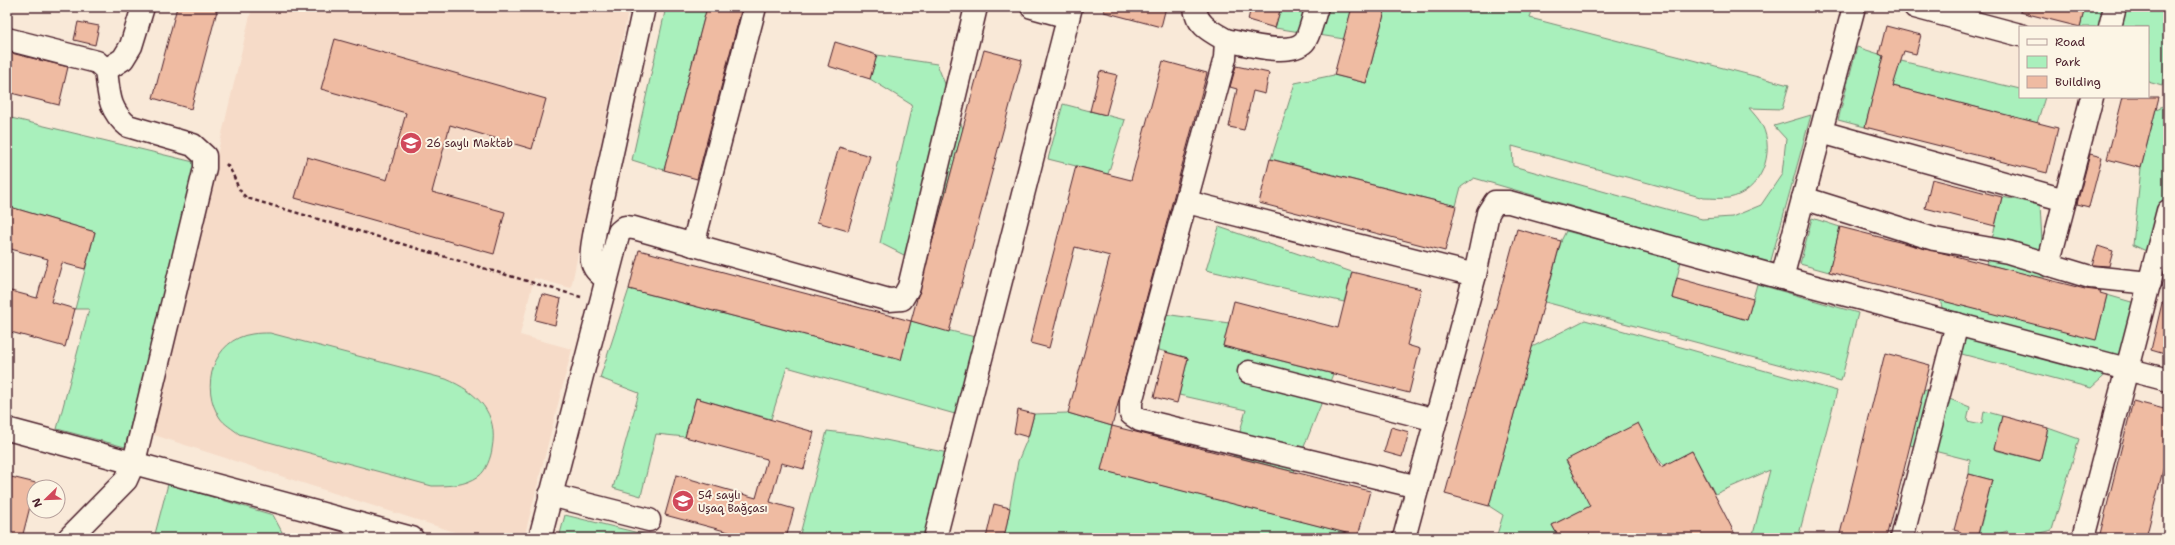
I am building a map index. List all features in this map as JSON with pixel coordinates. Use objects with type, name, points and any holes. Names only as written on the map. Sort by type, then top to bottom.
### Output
[{"type":"street","points":[[106,70],[123,59],[131,46],[143,7]]},
{"type":"street","points":[[606,278],[596,273],[591,260],[595,230],[644,7]]},
{"type":"street","points":[[693,245],[756,7]]},
{"type":"street","points":[[540,538],[619,232],[624,227],[889,300],[902,299],[909,287],[976,7]]},
{"type":"street","points":[[935,538],[1069,12],[1032,7]]},
{"type":"street","points":[[1195,7],[1196,15],[1203,26],[1226,40],[1284,50],[1297,47],[1305,41],[1316,7]]},
{"type":"street","points":[[1782,278],[1854,7]]},
{"type":"street","points":[[1915,7],[2019,35]]},
{"type":"street","points":[[2110,26],[2114,7]]},
{"type":"street","points":[[7,39],[87,58],[97,62],[106,70],[111,106],[119,119],[128,126],[193,145],[205,156],[204,176],[134,462],[126,480],[69,538]]},
{"type":"street","points":[[1226,40],[1225,58],[1187,202],[1131,402],[1131,414],[1140,420],[1418,487]]},
{"type":"street","points":[[2048,265],[2092,98]]},
{"type":"street","points":[[1821,132],[2065,200]]},
{"type":"street","points":[[1803,198],[1934,239],[2008,252],[2090,277],[2150,283]]},
{"type":"street","points":[[1187,202],[1475,275]]},
{"type":"street","points":[[1404,538],[1475,275],[1488,213],[1495,202],[1509,202],[1782,278],[2168,380]]},
{"type":"street","points":[[2083,538],[2168,210]]},
{"type":"street","points":[[1902,538],[1957,324]]},
{"type":"street","points":[[1250,372],[1436,420]]},
{"type":"street","points":[[7,429],[412,538]]},
{"type":"street","points":[[550,495],[649,520]]},
{"type":"path","points":[[205,156],[223,162],[230,168],[240,193],[247,198],[600,303]]},
{"type":"shaded area","name":"26 saylı Məktəb","points":[[252,7],[629,7],[571,288],[534,278],[520,335],[572,349],[524,538],[473,538],[151,434]]},
{"type":"green space","points":[[666,7],[707,7],[664,170],[632,160]]},
{"type":"green space","points":[[1281,7],[1352,7],[1344,39],[1275,28]]},
{"type":"green space","points":[[1386,7],[1533,7],[1530,18],[1789,85],[1782,109],[1749,108],[1758,118],[1766,136],[1766,159],[1763,170],[1750,188],[1729,198],[1704,198],[1512,146],[1513,166],[1702,219],[1732,217],[1761,205],[1782,174],[1786,139],[1774,126],[1811,115],[1770,264],[1474,178],[1461,187],[1456,206],[1271,159],[1295,83],[1334,75],[1366,83]]},
{"type":"green space","points":[[2085,7],[2168,7],[2168,57],[2162,86],[2149,82],[2149,26],[2080,26]]},
{"type":"green space","points":[[1857,47],[1901,61],[2019,89],[2019,98],[2045,98],[2037,123],[1877,82],[1865,127],[1838,120]]},
{"type":"green space","points":[[877,55],[937,64],[963,129],[926,266],[880,243],[912,105],[870,79]]},
{"type":"green space","points":[[1063,104],[1125,120],[1108,174],[1048,159]]},
{"type":"green space","points":[[2168,104],[2168,261],[2133,245],[2141,168],[2156,109]]},
{"type":"green space","points":[[7,117],[198,163],[125,447],[57,429],[89,309],[75,309],[95,232],[7,206]]},
{"type":"green space","points":[[2002,197],[2040,204],[2044,279],[1986,264]]},
{"type":"green space","points":[[1812,218],[1840,227],[1829,272],[1800,264]]},
{"type":"green space","points":[[1219,227],[1352,272],[1344,302],[1206,270]]},
{"type":"green space","points":[[1566,231],[1681,261],[1672,298],[1747,320],[1757,284],[1858,313],[1841,381],[1545,302],[1561,241]]},
{"type":"green space","points":[[629,289],[901,360],[911,321],[975,337],[955,414],[787,367],[771,419],[696,398],[685,437],[656,434],[641,496],[613,488],[639,393],[600,378]]},
{"type":"green space","points":[[2107,295],[2135,303],[2122,360],[2091,388],[1954,352],[1940,300],[2096,339]]},
{"type":"green space","points":[[1164,314],[1229,323],[1223,346],[1333,374],[1294,472],[1233,456],[1246,410],[1179,395],[1188,358],[1159,350]]},
{"type":"green space","points":[[1585,320],[1837,391],[1798,538],[1752,538],[1770,470],[1715,494],[1692,451],[1664,466],[1653,452],[1566,461],[1582,490],[1608,477],[1597,538],[1583,510],[1552,525],[1559,538],[1496,538],[1503,515],[1489,506],[1532,347]]},
{"type":"green space","points":[[270,333],[446,379],[467,390],[483,405],[489,414],[492,425],[493,436],[491,452],[488,464],[484,471],[474,479],[462,484],[432,486],[239,434],[220,418],[214,406],[211,393],[211,380],[214,367],[219,355],[228,345],[239,338],[252,334]]},
{"type":"green space","points":[[1924,389],[1970,407],[1967,421],[1982,424],[1984,411],[2002,416],[1995,450],[2040,461],[2048,428],[2079,439],[2052,530],[2019,538],[2014,538],[2007,531],[1998,534],[1997,538],[1978,536],[1992,480],[1969,474],[1970,460],[1910,445]]},
{"type":"green space","points":[[1068,413],[1112,426],[1102,470],[1367,538],[1004,538],[1018,461],[1028,437],[1034,414]]},
{"type":"green space","points":[[827,431],[861,435],[948,453],[928,538],[799,538]]},
{"type":"green space","points":[[168,484],[273,515],[282,532],[280,538],[154,538]]},
{"type":"green space","points":[[565,515],[647,535],[647,538],[559,538]]},
{"type":"building","points":[[177,7],[218,7],[191,109],[153,98]]},
{"type":"building","points":[[707,7],[742,7],[697,179],[664,170]]},
{"type":"building","points":[[1104,7],[1166,7],[1161,27],[1104,12]]},
{"type":"building","points":[[1251,7],[1281,7],[1275,28],[1248,20]]},
{"type":"building","points":[[1352,7],[1386,7],[1366,83],[1334,75]]},
{"type":"building","points":[[2021,7],[2085,7],[2080,26],[2020,12]]},
{"type":"building","points":[[78,22],[99,26],[95,45],[74,40]]},
{"type":"building","points":[[1886,26],[1921,35],[1916,54],[1904,51],[1893,86],[2058,128],[2047,173],[1865,127],[1883,56],[1879,54]]},
{"type":"building","points":[[335,39],[546,99],[532,149],[450,125],[432,192],[505,212],[494,254],[295,198],[307,157],[387,180],[406,113],[321,89]]},
{"type":"building","points":[[835,42],[877,55],[870,79],[828,66]]},
{"type":"building","points":[[984,50],[1022,60],[949,332],[911,321]]},
{"type":"building","points":[[7,52],[68,67],[59,105],[7,92]]},
{"type":"building","points":[[1163,61],[1207,73],[1112,426],[1068,413],[1110,256],[1075,247],[1049,348],[1030,343],[1076,166],[1131,180]]},
{"type":"building","points":[[1236,66],[1269,73],[1265,94],[1253,91],[1244,130],[1229,127],[1237,89],[1230,87]]},
{"type":"building","points":[[1100,71],[1117,75],[1106,115],[1090,111]]},
{"type":"building","points":[[2159,97],[2141,168],[2107,159],[2123,98]]},
{"type":"building","points":[[839,147],[870,156],[848,231],[817,222]]},
{"type":"building","points":[[2090,154],[2102,157],[2089,207],[2077,204]]},
{"type":"building","points":[[1270,159],[1456,206],[1445,251],[1259,203]]},
{"type":"building","points":[[1932,179],[2002,197],[1995,226],[1925,208]]},
{"type":"building","points":[[7,206],[95,232],[85,269],[62,263],[51,302],[75,309],[65,347],[7,331],[7,290],[37,298],[48,259],[7,248]]},
{"type":"building","points":[[1840,227],[2085,289],[2101,291],[2100,293],[2107,295],[2096,340],[1829,272]]},
{"type":"building","points":[[1517,229],[1561,241],[1489,506],[1445,494]]},
{"type":"building","points":[[2098,246],[2113,251],[2109,266],[2092,265]]},
{"type":"building","points":[[639,250],[911,321],[901,360],[629,289]]},
{"type":"building","points":[[1352,272],[1421,289],[1407,345],[1420,349],[1409,393],[1223,346],[1234,301],[1338,328]]},
{"type":"building","points":[[1677,278],[1753,299],[1747,320],[1672,298]]},
{"type":"building","points":[[542,294],[561,299],[555,325],[535,320]]},
{"type":"building","points":[[2162,303],[2168,303],[2168,355],[2151,350]]},
{"type":"building","points":[[1165,352],[1188,358],[1177,403],[1154,397]]},
{"type":"building","points":[[1885,353],[1930,365],[1887,538],[1839,538]]},
{"type":"building","points":[[696,398],[814,432],[804,469],[781,463],[770,502],[794,509],[786,538],[751,538],[665,515],[676,475],[756,498],[767,459],[685,437]]},
{"type":"building","points":[[2133,401],[2168,410],[2168,450],[2146,538],[2099,538]]},
{"type":"building","points":[[1018,410],[1034,414],[1028,437],[1014,433]]},
{"type":"building","points":[[2002,416],[2048,428],[2040,461],[1994,449]]},
{"type":"building","points":[[1638,423],[1661,467],[1692,451],[1737,538],[1559,538],[1552,525],[1590,506],[1566,460]]},
{"type":"building","points":[[1112,426],[1370,491],[1358,536],[1101,470]]},
{"type":"building","points":[[1391,427],[1409,432],[1402,457],[1384,452]]},
{"type":"building","points":[[1969,474],[1992,480],[1977,538],[1961,538],[1961,532],[1954,530]]},
{"type":"building","points":[[7,476],[26,481],[27,519],[22,538],[7,538]]},
{"type":"building","points":[[994,504],[1010,508],[1004,538],[986,538]]},
{"type":"place","name":"26 saylı Məktəb","points":[[411,143]]},
{"type":"place","name":"54 saylı Uşaq Bağçası","points":[[683,501]]}]
